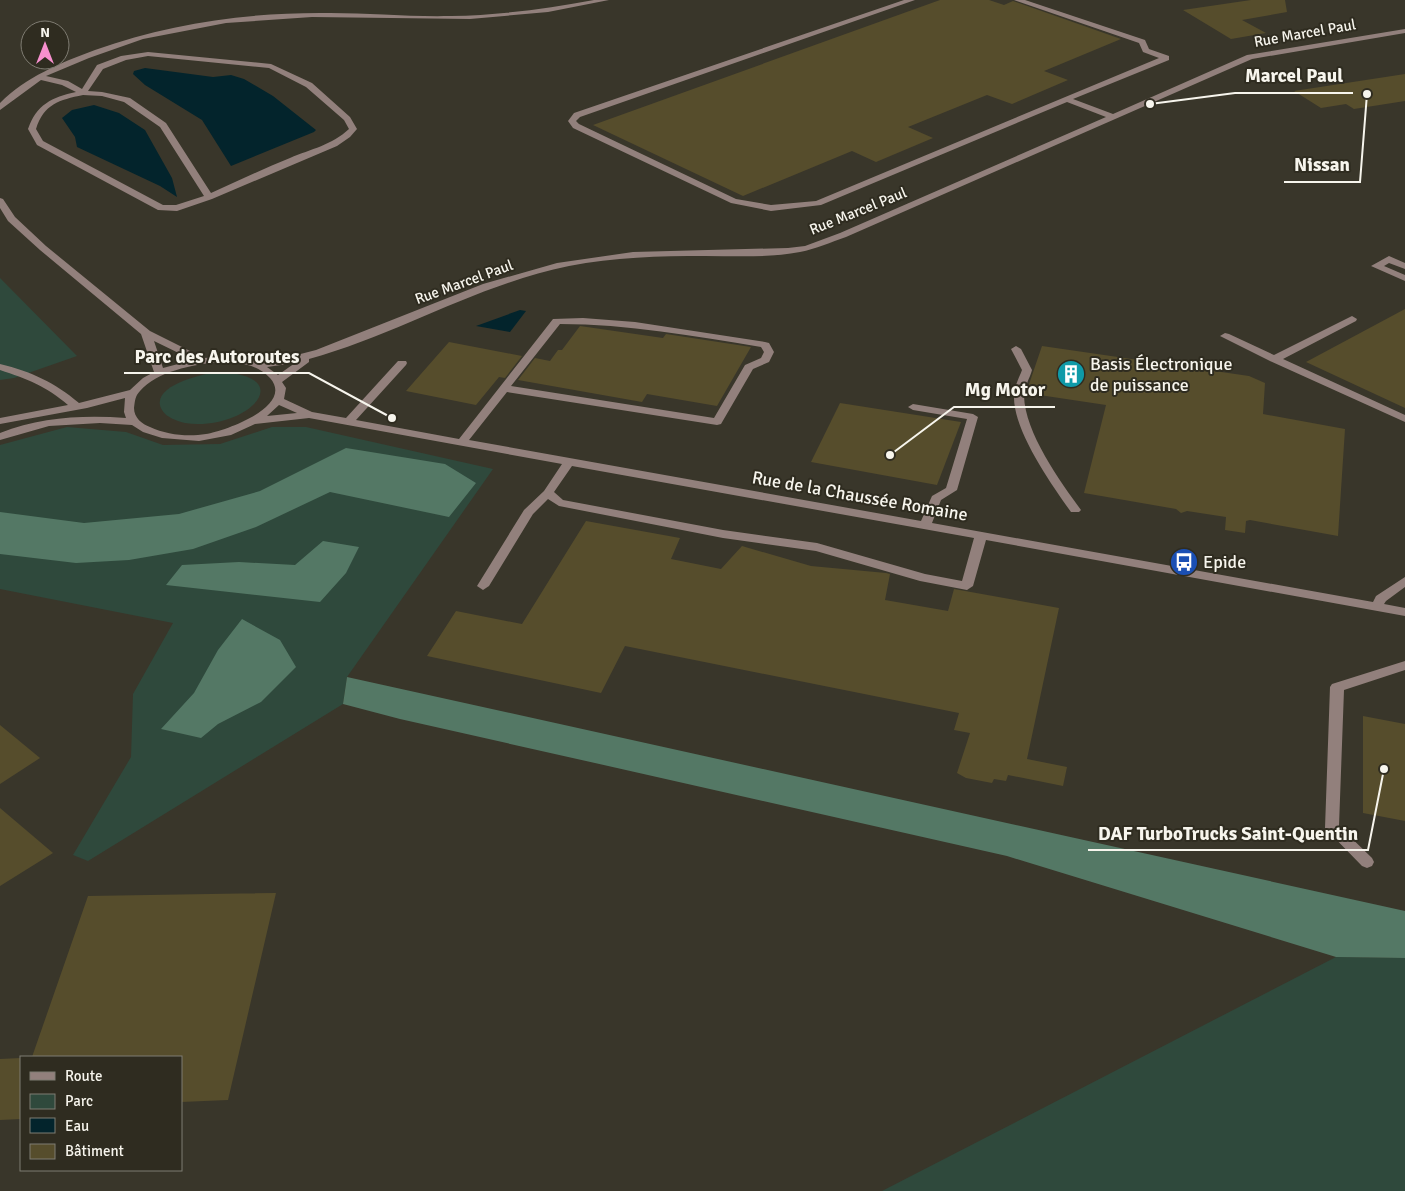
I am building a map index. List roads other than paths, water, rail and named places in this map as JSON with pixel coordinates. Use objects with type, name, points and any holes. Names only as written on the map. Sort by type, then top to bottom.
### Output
[{"type":"street","points":[[0,108],[18,91],[39,77],[111,46],[152,35],[216,23],[257,17],[311,15],[484,17],[558,10],[605,0]]},
{"type":"street","points":[[911,0],[586,112],[572,121],[576,126],[734,201],[771,208],[818,203],[1166,58],[1146,50],[1142,42],[1018,0]]},
{"type":"street","name":"Rue Marcel Paul","points":[[258,365],[307,358],[487,286],[539,271],[600,258],[646,254],[774,253],[800,250],[843,235],[1250,57],[1405,31]]},
{"type":"street","points":[[83,93],[100,67],[124,58],[148,54],[271,66],[309,85],[347,119],[353,129],[344,139],[331,146],[298,158],[209,197],[178,208],[161,208],[40,143],[32,129],[35,116],[46,106],[65,97],[83,93],[102,94],[127,100],[163,125],[209,197]]},
{"type":"street","points":[[39,77],[65,83],[83,93]]},
{"type":"street","points":[[1065,99],[1114,117]]},
{"type":"street","points":[[0,201],[11,219],[146,332],[201,360]]},
{"type":"street","points":[[1405,266],[1389,259],[1376,266],[1405,278]]},
{"type":"street","points":[[1274,358],[1352,319]]},
{"type":"street","points":[[462,442],[504,388],[557,321],[585,320],[667,329],[765,345],[769,352],[765,360],[749,367],[717,422],[504,388]]},
{"type":"street","points":[[146,332],[159,373]]},
{"type":"street","points":[[1225,336],[1405,419]]},
{"type":"street","points":[[1016,349],[1027,370],[1019,396],[1022,419],[1062,492],[1075,510]]},
{"type":"street","name":"Rue Marcel Paul","points":[[278,380],[307,358]]},
{"type":"street","points":[[201,360],[241,360],[258,365],[271,372],[278,380],[280,390],[278,400],[270,410],[255,422],[235,430],[212,436],[188,438],[166,436],[147,431],[135,422],[129,413],[129,403],[134,392],[144,382],[159,373],[179,365],[201,360]]},
{"type":"street","points":[[349,422],[402,363]]},
{"type":"street","points":[[0,367],[35,378],[56,389],[77,407]]},
{"type":"street","points":[[0,421],[77,407],[134,392]]},
{"type":"street","name":"Rue de la Chaussée Romaine","points":[[278,400],[308,415],[1405,612]]},
{"type":"street","points":[[913,407],[973,417],[951,490],[936,498],[925,526]]},
{"type":"street","name":"Rue de la Chaussée Romaine","points":[[255,422],[308,415]]},
{"type":"street","points":[[0,437],[36,424],[70,419],[135,422]]},
{"type":"street","points":[[483,586],[528,512],[548,493],[569,462]]},
{"type":"street","points":[[548,493],[559,503],[723,534],[817,547],[924,578],[967,586],[980,536]]},
{"type":"street","points":[[1377,607],[1380,599],[1405,581]]},
{"type":"street","points":[[1366,862],[1332,828],[1337,687],[1405,665]]},
{"type":"water","points":[[145,68],[213,77],[231,75],[244,79],[273,96],[316,130],[231,166],[202,120],[145,85],[133,74],[134,71]]},
{"type":"water","points":[[94,105],[119,113],[145,130],[172,178],[177,197],[160,186],[77,147],[75,137],[62,118],[72,110]]},
{"type":"water","points":[[520,310],[526,311],[510,332],[476,326]]},
{"type":"place","name":"Nissan","points":[[1367,94]]},
{"type":"place","name":"Marcel Paul","points":[[1150,104]]},
{"type":"place","name":"Basis Électronique de puissance","points":[[1071,374]]},
{"type":"place","name":"Parc des Autoroutes","points":[[392,418]]},
{"type":"place","name":"Mg Motor","points":[[890,455]]},
{"type":"place","name":"Epide","points":[[1184,562]]},
{"type":"place","name":"DAF TurboTrucks Saint-Quentin","points":[[1384,769]]}]
